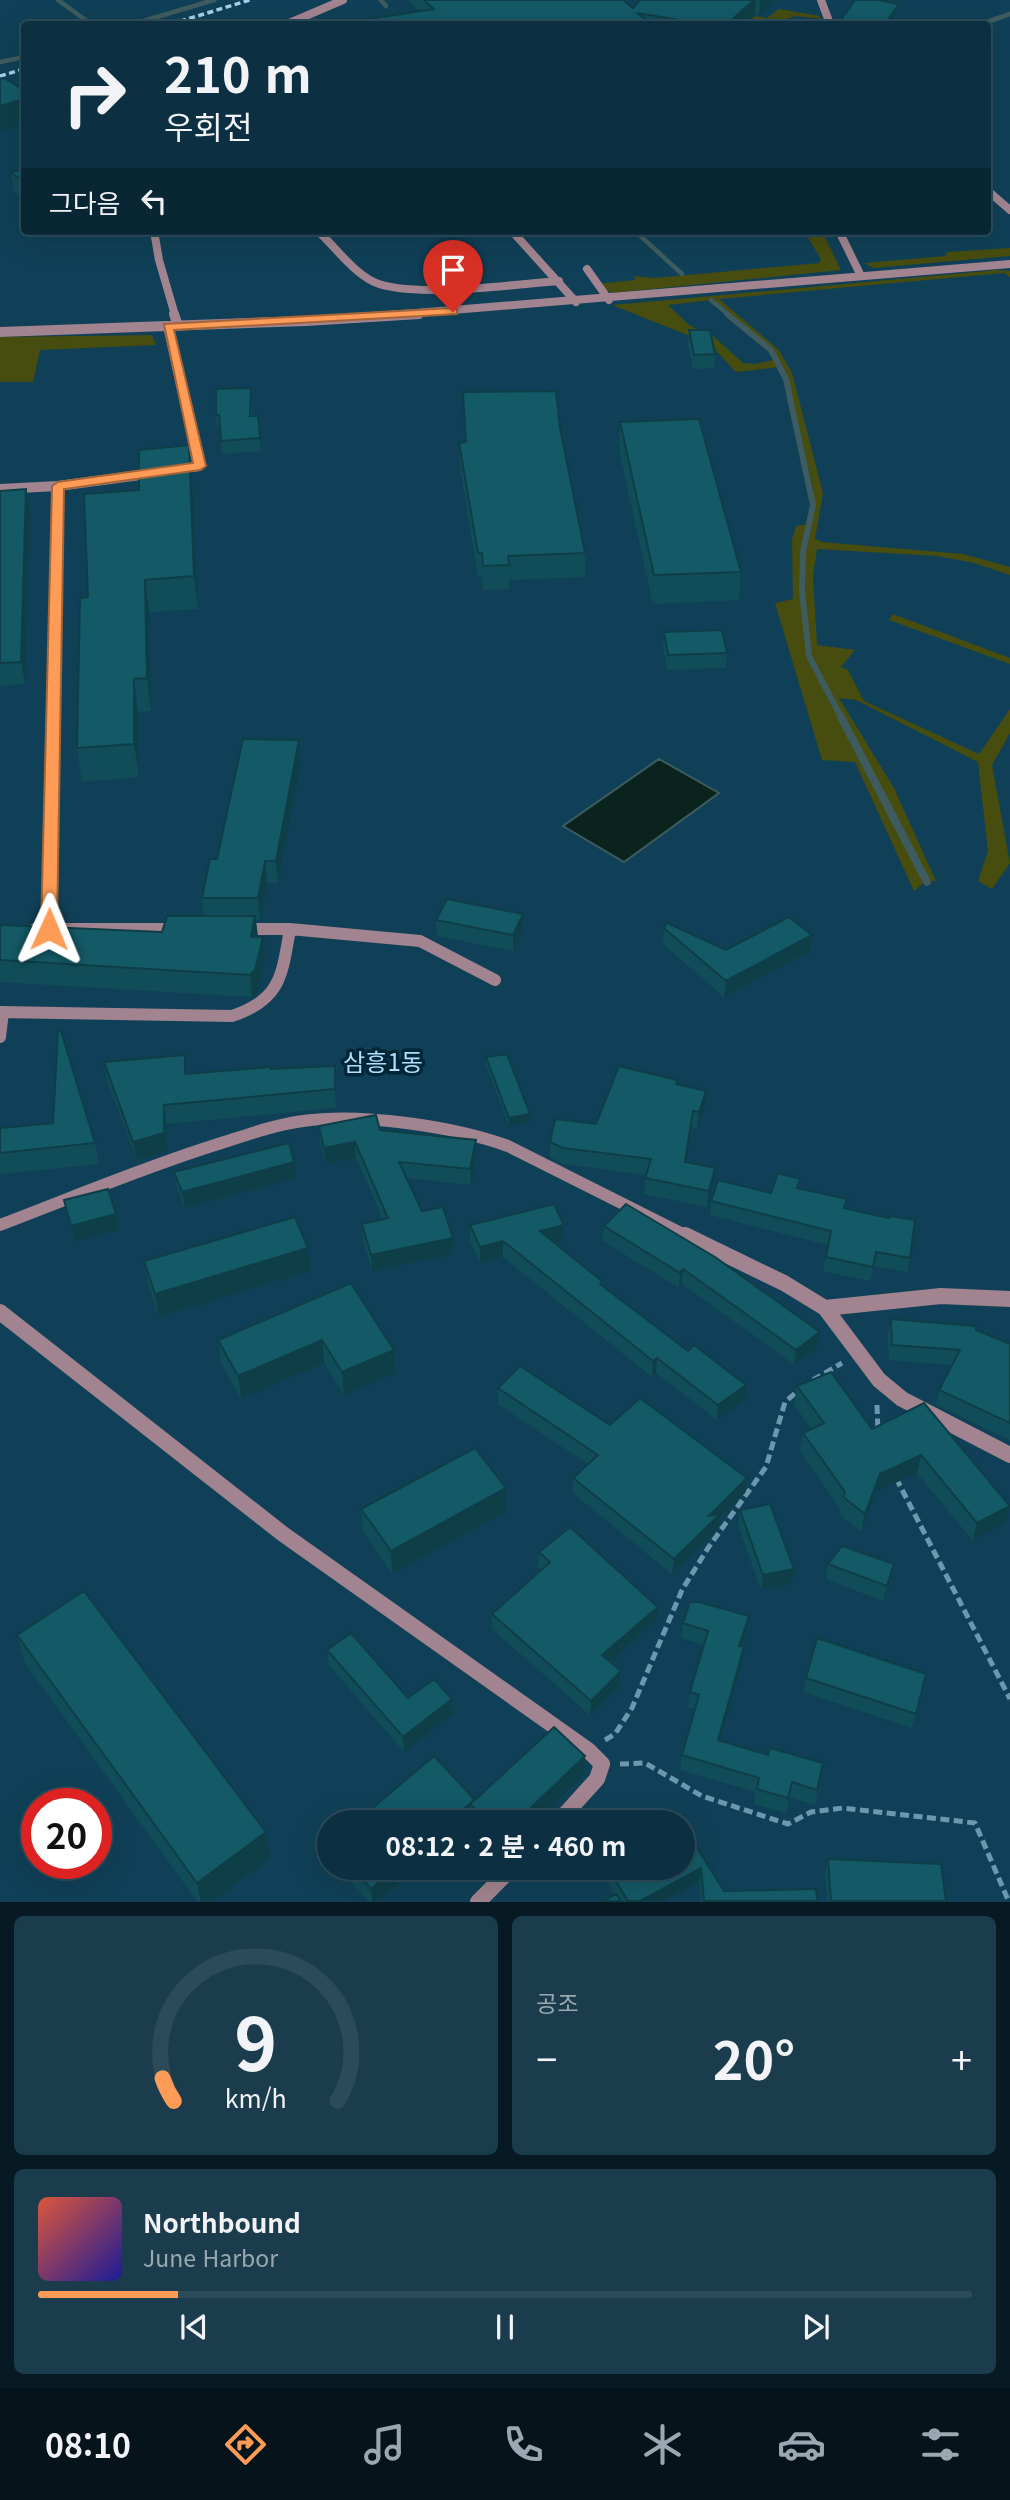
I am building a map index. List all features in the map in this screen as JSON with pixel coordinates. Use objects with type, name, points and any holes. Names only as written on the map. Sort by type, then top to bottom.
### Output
[{"type":"street","points":[[294,21],[343,0]]},
{"type":"street","points":[[821,0],[829,21]]},
{"type":"street","points":[[991,193],[1010,210]]},
{"type":"street","points":[[0,489],[58,486],[200,466],[155,235]]},
{"type":"street","points":[[322,235],[373,282],[386,286],[422,289],[559,281]]},
{"type":"street","points":[[516,235],[576,302]]},
{"type":"street","points":[[841,235],[862,276]]},
{"type":"street","points":[[0,332],[306,321],[609,300],[1010,264]]},
{"type":"street","points":[[587,269],[609,300]]},
{"type":"street","points":[[49,929],[58,486]]},
{"type":"street","points":[[25,929],[196,929]]},
{"type":"street","points":[[223,929],[290,929],[420,941],[495,980]]},
{"type":"street","points":[[0,1037],[1,1012],[232,1016],[250,1012],[272,996],[279,983],[290,929]]},
{"type":"street","points":[[0,1225],[184,1155],[268,1128],[314,1121],[389,1122],[480,1136],[508,1146],[604,1196],[784,1283],[825,1308],[858,1348],[879,1380],[902,1399],[1010,1455]]},
{"type":"street","points":[[825,1308],[966,1294],[1010,1299]]},
{"type":"street","points":[[0,1312],[283,1534],[588,1750],[602,1764],[592,1787],[570,1810]]},
{"type":"street","points":[[478,1902],[500,1880]]},
{"type":"path","points":[[588,1750],[615,1734],[632,1708],[682,1590],[708,1548],[766,1467],[785,1402],[804,1386],[840,1366],[858,1348]]},
{"type":"path","points":[[878,1440],[876,1404],[879,1380]]},
{"type":"path","points":[[890,1466],[1010,1699]]},
{"type":"path","points":[[602,1764],[645,1763],[702,1796],[788,1824],[811,1812],[842,1808],[975,1823],[1009,1902]]},
{"type":"green space","points":[[779,9],[820,16],[821,19],[796,16],[780,21],[749,21],[755,16],[767,18]]},
{"type":"green space","points":[[806,235],[824,235],[841,270],[612,293],[596,284],[636,280],[633,276],[655,278],[819,263],[821,259]]},
{"type":"green space","points":[[1010,248],[1010,256],[874,268],[864,263],[945,256],[947,252]]},
{"type":"green space","points":[[1010,271],[1010,277],[1004,273],[719,299],[779,350],[792,373],[823,493],[815,539],[822,542],[963,554],[1010,567],[1010,575],[974,563],[937,556],[817,549],[813,576],[817,645],[855,650],[841,667],[848,670],[864,701],[979,754],[1010,709],[1010,733],[992,765],[1010,863],[992,889],[978,881],[988,851],[978,762],[856,700],[839,698],[894,788],[936,881],[929,882],[811,656],[804,591],[804,552],[812,524],[813,489],[788,379],[777,359],[780,367],[736,372],[710,344],[612,305]],"holes":[[[712,300],[772,350],[777,359],[755,364],[743,363],[714,337],[689,325],[668,305]]]},
{"type":"green space","points":[[152,335],[156,345],[40,350],[33,382],[0,382],[0,337]]},
{"type":"green space","points":[[809,524],[802,544],[800,591],[808,656],[925,882],[914,891],[855,762],[822,760],[775,603],[793,599],[792,539],[796,526]]},
{"type":"green space","points":[[893,614],[1010,658],[1010,664],[889,620]]},
{"type":"shaded area","points":[[659,759],[719,793],[624,862],[563,826]]},
{"type":"building","points":[[424,0],[623,0],[633,8],[640,0],[754,0],[730,21],[686,21],[637,13],[648,21],[378,21],[375,18],[434,9]]},
{"type":"building","points":[[855,0],[899,4],[887,21],[841,20]]},
{"type":"building","points":[[4,78],[21,88],[21,100],[0,106],[0,79]]},
{"type":"building","points":[[21,169],[21,179],[11,173]]},
{"type":"building","points":[[689,330],[710,330],[715,354],[694,355]]},
{"type":"building","points":[[251,388],[250,416],[258,416],[260,438],[221,441],[219,415],[216,415],[216,389]]},
{"type":"building","points":[[556,391],[560,428],[585,553],[508,556],[509,565],[483,566],[482,553],[478,553],[459,443],[466,442],[463,392]]},
{"type":"building","points":[[699,419],[741,572],[654,575],[620,422]]},
{"type":"building","points":[[189,445],[194,576],[145,580],[147,678],[134,679],[134,744],[77,748],[80,598],[88,597],[84,494],[139,490],[139,450]]},
{"type":"building","points":[[26,489],[21,662],[0,663],[0,491]]},
{"type":"building","points":[[722,630],[727,653],[668,655],[664,632]]},
{"type":"building","points":[[243,739],[299,740],[276,861],[265,861],[258,898],[202,898],[210,859],[217,859]]},
{"type":"building","points":[[447,899],[523,914],[513,935],[436,920]]},
{"type":"building","points":[[167,916],[255,916],[251,937],[263,937],[255,970],[250,975],[0,960],[0,925],[162,932]]},
{"type":"building","points":[[789,917],[812,935],[726,981],[664,928],[667,923],[726,950]]},
{"type":"building","points":[[58,1031],[61,1031],[95,1143],[0,1153],[0,1128],[53,1123]]},
{"type":"building","points":[[507,1054],[530,1114],[509,1118],[486,1057]]},
{"type":"building","points":[[185,1055],[185,1074],[271,1067],[335,1066],[335,1089],[164,1105],[164,1133],[133,1142],[104,1062]]},
{"type":"building","points":[[619,1066],[677,1080],[676,1084],[706,1091],[699,1112],[693,1111],[685,1162],[715,1168],[709,1191],[645,1178],[651,1159],[563,1148],[550,1142],[555,1119],[596,1124]]},
{"type":"building","points":[[376,1115],[380,1130],[476,1140],[470,1169],[399,1162],[422,1211],[443,1207],[453,1238],[371,1255],[362,1224],[388,1218],[355,1142],[324,1148],[319,1126]]},
{"type":"building","points":[[289,1143],[294,1162],[182,1192],[174,1172]]},
{"type":"building","points":[[778,1173],[800,1179],[797,1188],[847,1199],[844,1208],[889,1218],[915,1220],[910,1258],[876,1252],[873,1267],[826,1257],[831,1231],[711,1201],[718,1180],[771,1193]]},
{"type":"building","points":[[108,1189],[116,1214],[71,1226],[64,1200]]},
{"type":"building","points":[[554,1204],[564,1225],[540,1231],[603,1282],[600,1284],[688,1351],[694,1345],[746,1385],[718,1405],[657,1358],[653,1361],[503,1241],[480,1247],[470,1225]]},
{"type":"building","points":[[626,1204],[715,1257],[820,1332],[796,1350],[683,1269],[680,1273],[604,1226]]},
{"type":"building","points":[[295,1217],[308,1248],[155,1294],[144,1261]]},
{"type":"building","points":[[351,1283],[394,1350],[342,1372],[322,1340],[238,1376],[218,1340]]},
{"type":"building","points":[[891,1319],[975,1326],[976,1330],[1010,1344],[1010,1423],[939,1390],[960,1350],[892,1345]]},
{"type":"building","points":[[520,1366],[610,1425],[640,1398],[747,1478],[709,1516],[720,1514],[674,1559],[573,1478],[598,1455],[498,1388]]},
{"type":"building","points":[[831,1372],[872,1429],[924,1403],[1010,1506],[977,1523],[921,1455],[880,1474],[865,1514],[843,1497],[845,1492],[803,1433],[824,1423],[797,1386]]},
{"type":"building","points":[[475,1448],[506,1488],[391,1551],[361,1509]]},
{"type":"building","points":[[770,1504],[794,1569],[763,1575],[740,1510]]},
{"type":"building","points":[[570,1527],[658,1607],[602,1655],[621,1671],[591,1701],[492,1614],[550,1562],[539,1552]]},
{"type":"building","points":[[842,1546],[894,1564],[887,1586],[828,1564]]},
{"type":"building","points":[[84,1591],[266,1832],[197,1883],[17,1635]]},
{"type":"building","points":[[690,1602],[749,1616],[739,1646],[744,1647],[718,1740],[768,1755],[770,1748],[823,1763],[817,1790],[792,1782],[788,1798],[757,1789],[759,1778],[682,1755],[699,1695],[690,1692],[708,1631],[683,1623]]},
{"type":"building","points":[[351,1633],[408,1698],[434,1679],[452,1699],[403,1737],[327,1650]]},
{"type":"building","points":[[817,1638],[926,1674],[916,1714],[806,1678]]},
{"type":"building","points":[[554,1727],[585,1756],[529,1810],[476,1810],[470,1804],[474,1800],[463,1810],[370,1810],[434,1756],[475,1800]]},
{"type":"building","points":[[695,1845],[724,1891],[816,1889],[817,1901],[704,1901],[701,1868],[695,1871]]},
{"type":"building","points":[[828,1859],[941,1864],[946,1901],[831,1901]]},
{"type":"building","points":[[363,1880],[382,1880],[371,1889]]},
{"type":"building","points":[[615,1880],[679,1880],[640,1901],[628,1901]]},
{"type":"building","points":[[616,1894],[621,1901],[604,1901]]},
{"type":"waterway","points":[[58,0],[87,21]]},
{"type":"waterway","points":[[143,21],[214,0]]},
{"type":"waterway","points":[[381,0],[386,6]]},
{"type":"waterway","points":[[990,21],[1010,14]]},
{"type":"waterway","points":[[0,62],[21,58]]},
{"type":"waterway","points":[[639,235],[682,274]]},
{"type":"waterway","points":[[711,300],[729,315]]},
{"type":"waterway","points":[[727,314],[771,350],[786,379],[813,505],[803,552],[802,591],[809,656],[842,719]]},
{"type":"waterway","points":[[841,717],[927,882]]},
{"type":"railway","points":[[181,21],[250,0]]},
{"type":"railway","points":[[0,76],[21,70]]},
{"type":"district","name":"삼흥1동","points":[[383,1063]]},
{"type":"route","points":[[49,929],[58,486],[200,466],[168,327],[453,312]]}]
